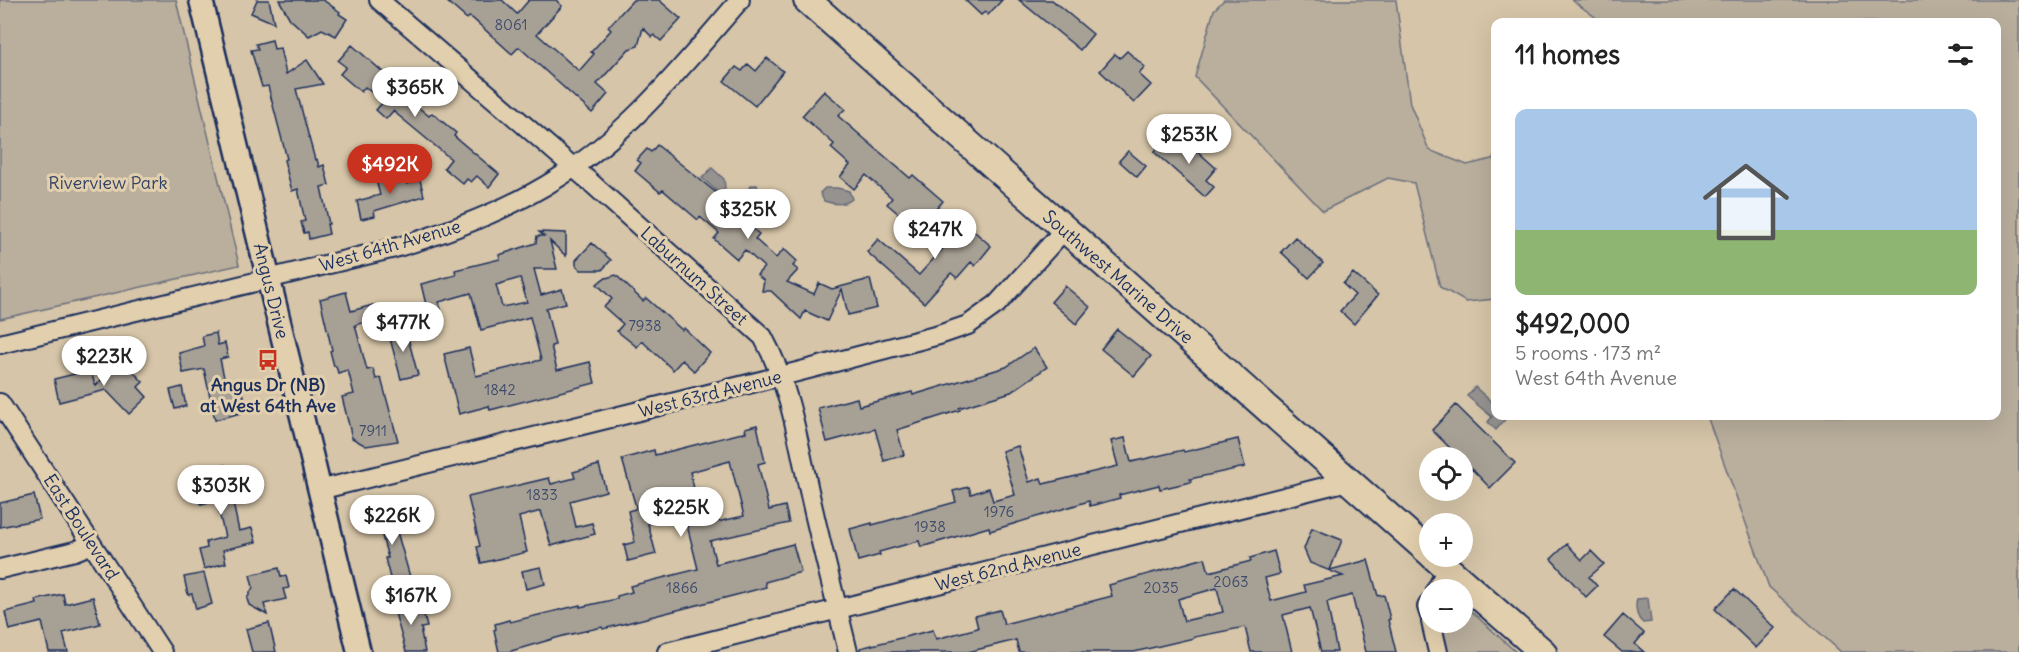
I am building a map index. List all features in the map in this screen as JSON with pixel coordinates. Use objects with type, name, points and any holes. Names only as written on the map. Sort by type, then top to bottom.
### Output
[{"type":"main road","name":"Southwest Marine Drive","points":[[807,0],[1348,482],[1419,550]]},
{"type":"main road","name":"Southwest Marine Drive","points":[[1437,567],[1543,652]]},
{"type":"street","name":"Angus Drive","points":[[201,0],[359,652]]},
{"type":"street","name":"Laburnum Street","points":[[379,0],[763,337],[775,359],[789,398],[808,489],[848,652]]},
{"type":"street","name":"West 64th Avenue","points":[[0,344],[395,248],[446,232],[519,201],[573,168],[636,115],[740,0]]},
{"type":"street","name":"West 63rd Avenue","points":[[319,490],[781,376],[968,326],[997,304],[1064,230]]},
{"type":"street","name":"East Boulevard","points":[[0,403],[162,652]]},
{"type":"street","name":"West 62nd Avenue","points":[[666,652],[1348,482]]},
{"type":"street","points":[[0,569],[78,550],[92,544]]},
{"type":"street","points":[[1434,633],[1438,652]]},
{"type":"green space","name":"Riverview Park","points":[[0,0],[176,0],[239,265],[0,319]]},
{"type":"green space","points":[[1224,0],[1396,0],[1410,104],[1429,150],[1467,165],[1491,159],[1491,299],[1466,302],[1440,287],[1414,183],[1388,178],[1323,211],[1195,77],[1214,10]]},
{"type":"green space","points":[[1572,0],[2019,0],[2019,652],[1841,652],[1769,587],[1708,420],[2001,420],[2001,18],[1597,18]]},
{"type":"green space","points":[[1473,613],[1516,652],[1445,652],[1440,633],[1473,633]]},
{"type":"shaded area","points":[[712,168],[724,179],[725,188],[720,194],[702,178]]},
{"type":"shaded area","points":[[752,185],[757,185],[759,193],[753,199],[751,207],[744,207],[741,202],[743,194]]},
{"type":"shaded area","points":[[825,188],[849,191],[852,199],[842,204],[824,201],[820,193]]},
{"type":"shaded area","points":[[1475,387],[1491,401],[1491,416],[1467,396]]},
{"type":"shaded area","points":[[1491,418],[1505,420],[1496,430],[1488,422]]},
{"type":"shaded area","points":[[1648,598],[1651,622],[1643,623],[1637,612],[1637,599]]},
{"type":"building","points":[[257,0],[269,0],[274,23],[251,13]]},
{"type":"building","points":[[279,0],[323,0],[347,19],[336,36],[322,29],[309,36],[290,19]]},
{"type":"building","points":[[445,0],[502,0],[517,14],[529,0],[556,0],[562,6],[537,34],[579,71],[594,54],[591,52],[611,30],[608,27],[633,0],[659,0],[681,19],[661,41],[654,35],[652,37],[643,28],[638,46],[629,49],[597,84],[608,94],[592,113],[519,47],[512,54],[472,18],[467,19]]},
{"type":"building","points":[[965,0],[1002,0],[988,15],[985,12],[981,15]]},
{"type":"building","points":[[1019,0],[1052,0],[1093,34],[1080,50]]},
{"type":"building","points":[[272,40],[274,49],[280,48],[286,74],[307,60],[323,84],[296,89],[315,160],[317,159],[319,167],[324,165],[329,185],[321,187],[329,234],[309,239],[308,232],[304,233],[301,222],[305,221],[298,189],[292,191],[284,160],[287,159],[268,86],[262,87],[251,50],[258,49],[256,44]]},
{"type":"building","points":[[352,45],[399,86],[398,88],[409,97],[408,99],[429,116],[432,113],[456,133],[454,136],[499,174],[489,187],[477,176],[471,182],[467,179],[463,184],[444,168],[451,159],[393,111],[386,119],[376,110],[383,102],[365,87],[361,92],[340,74],[346,67],[338,61]]},
{"type":"building","points":[[1127,51],[1145,67],[1139,74],[1151,85],[1134,103],[1100,71],[1115,54],[1120,58]]},
{"type":"building","points":[[767,58],[783,71],[755,106],[724,81],[736,67],[742,71],[748,64],[756,71]]},
{"type":"building","points":[[824,91],[845,109],[838,116],[910,178],[913,175],[943,201],[918,230],[887,204],[892,198],[866,175],[854,189],[840,177],[850,165],[831,148],[834,144],[802,116]]},
{"type":"building","points":[[1185,140],[1216,168],[1206,180],[1214,187],[1205,197],[1154,152],[1164,142],[1175,152]]},
{"type":"building","points":[[657,145],[719,195],[716,198],[759,234],[755,239],[776,258],[784,249],[797,261],[793,266],[798,270],[787,282],[814,294],[819,283],[832,289],[870,279],[877,308],[848,315],[842,289],[827,321],[805,311],[801,319],[771,291],[762,291],[764,281],[757,275],[764,267],[745,250],[737,259],[714,239],[719,233],[700,217],[698,220],[663,190],[660,192],[635,171],[641,163],[637,160],[647,149],[651,152]]},
{"type":"building","points":[[1128,151],[1146,166],[1137,177],[1119,161]]},
{"type":"building","points":[[404,174],[407,184],[420,180],[424,196],[374,211],[375,216],[361,219],[357,201],[380,195],[376,180]]},
{"type":"building","points":[[959,218],[991,246],[975,266],[971,262],[957,278],[951,273],[924,303],[867,252],[878,239],[919,275],[946,245],[940,240]]},
{"type":"building","points":[[539,232],[566,233],[566,256],[550,241],[557,269],[534,269],[541,295],[562,289],[566,303],[546,308],[555,345],[551,346],[557,370],[590,362],[595,383],[490,410],[489,406],[459,414],[444,354],[469,348],[476,376],[541,360],[530,317],[481,330],[471,293],[439,302],[441,310],[428,313],[421,284],[456,275],[455,270],[500,259],[499,255],[536,243],[537,236],[544,236]],"holes":[[[520,278],[527,302],[502,307],[496,285]]]},
{"type":"building","points":[[1295,237],[1323,263],[1309,278],[1281,252]]},
{"type":"building","points":[[592,243],[611,260],[602,270],[581,270],[576,265],[576,260]]},
{"type":"building","points":[[1353,273],[1378,295],[1354,324],[1340,311],[1355,295],[1343,284]]},
{"type":"building","points":[[616,275],[643,301],[646,298],[682,330],[684,328],[710,353],[694,371],[682,360],[673,370],[642,341],[637,347],[617,331],[623,324],[604,307],[612,299],[597,284],[603,279]]},
{"type":"building","points":[[1065,286],[1090,307],[1076,324],[1051,302]]},
{"type":"building","points":[[346,292],[351,311],[373,305],[376,319],[355,325],[367,370],[373,369],[376,379],[381,378],[398,441],[366,446],[352,438],[342,397],[354,394],[348,370],[338,373],[334,366],[320,299]]},
{"type":"building","points":[[405,327],[418,375],[401,379],[388,331]]},
{"type":"building","points":[[1117,329],[1151,356],[1134,376],[1101,349]]},
{"type":"building","points":[[216,333],[218,345],[225,343],[228,357],[220,359],[225,382],[240,380],[246,405],[242,406],[244,412],[215,420],[204,369],[183,373],[179,353],[204,346],[202,336]]},
{"type":"building","points":[[1034,348],[1047,367],[1011,392],[897,430],[904,455],[884,461],[875,429],[827,442],[818,408],[857,398],[859,406],[912,392],[913,395],[1006,367]]},
{"type":"building","points":[[122,360],[143,382],[138,387],[147,397],[129,414],[106,390],[59,402],[54,379],[91,370],[95,386]]},
{"type":"building","points":[[182,387],[186,406],[175,409],[170,390]]},
{"type":"building","points":[[1456,405],[1515,463],[1490,488],[1473,470],[1473,447],[1449,447],[1432,430]]},
{"type":"building","points":[[757,425],[765,462],[758,464],[769,510],[785,506],[789,523],[710,541],[716,564],[793,544],[801,572],[765,582],[766,587],[740,594],[603,629],[602,627],[563,636],[508,652],[499,652],[494,630],[496,629],[495,624],[617,599],[617,596],[632,592],[630,586],[698,569],[684,513],[648,524],[656,554],[628,561],[624,545],[635,542],[628,511],[636,507],[622,459],[654,450],[655,455],[746,432],[745,428]],"holes":[[[730,461],[744,516],[703,525],[690,472]]]},
{"type":"building","points":[[1125,438],[1131,462],[1238,439],[1245,467],[1190,479],[1191,482],[1160,489],[1159,485],[1119,495],[1120,498],[1090,506],[1089,501],[990,531],[989,527],[921,547],[919,541],[879,552],[880,555],[858,561],[850,529],[956,502],[953,491],[969,487],[971,494],[989,488],[993,501],[1015,495],[1002,451],[1018,446],[1029,482],[1041,478],[1043,484],[1118,466],[1111,441]]},
{"type":"building","points":[[225,465],[239,531],[252,528],[256,542],[223,550],[226,563],[204,569],[199,550],[207,548],[206,542],[225,537],[216,500],[201,504],[194,473]]},
{"type":"building","points":[[599,465],[606,491],[570,501],[576,527],[592,523],[595,534],[551,546],[541,511],[519,517],[527,552],[481,563],[477,547],[480,546],[468,497],[549,478],[551,484],[575,478],[573,472]]},
{"type":"building","points":[[34,495],[40,519],[0,527],[0,503]]},
{"type":"building","points":[[390,507],[410,577],[391,582],[385,558],[388,558],[375,510]]},
{"type":"building","points":[[1312,528],[1342,540],[1330,570],[1368,560],[1378,596],[1384,595],[1396,652],[1366,652],[1352,595],[1327,602],[1337,652],[1321,652],[1310,608],[1283,615],[1292,652],[1251,652],[1245,627],[1134,652],[1019,652],[1016,640],[968,652],[860,652],[860,648],[933,630],[936,639],[978,628],[975,616],[1000,610],[1004,624],[1112,596],[1109,585],[1205,558],[1209,572],[1251,561],[1250,558],[1274,551],[1280,574],[1265,578],[1271,601],[1306,592],[1304,585],[1343,576],[1310,563],[1304,549]],"holes":[[[1217,588],[1223,612],[1184,621],[1178,599]]]},
{"type":"building","points":[[1567,544],[1582,560],[1591,551],[1604,564],[1589,577],[1597,586],[1586,597],[1551,559]]},
{"type":"building","points":[[541,567],[545,584],[526,589],[522,571]]},
{"type":"building","points":[[279,568],[281,577],[286,576],[289,588],[283,589],[286,599],[264,604],[267,615],[249,605],[247,599],[253,587],[250,575]]},
{"type":"building","points":[[204,573],[212,604],[196,609],[192,594],[188,595],[184,577]]},
{"type":"building","points":[[1734,589],[1775,628],[1756,648],[1715,609]]},
{"type":"building","points":[[63,594],[65,604],[93,597],[100,624],[63,633],[68,652],[49,652],[42,622],[9,630],[5,612],[37,604],[36,600]]},
{"type":"building","points":[[414,601],[415,605],[421,603],[427,627],[421,628],[425,652],[406,652],[395,613],[395,606]]},
{"type":"building","points":[[1623,615],[1644,633],[1635,644],[1644,652],[1622,652],[1604,637]]},
{"type":"building","points":[[269,623],[276,652],[252,652],[246,629]]},
{"type":"place","name":"Angus Dr (NB) at West 64th Ave","points":[[268,360]]}]
